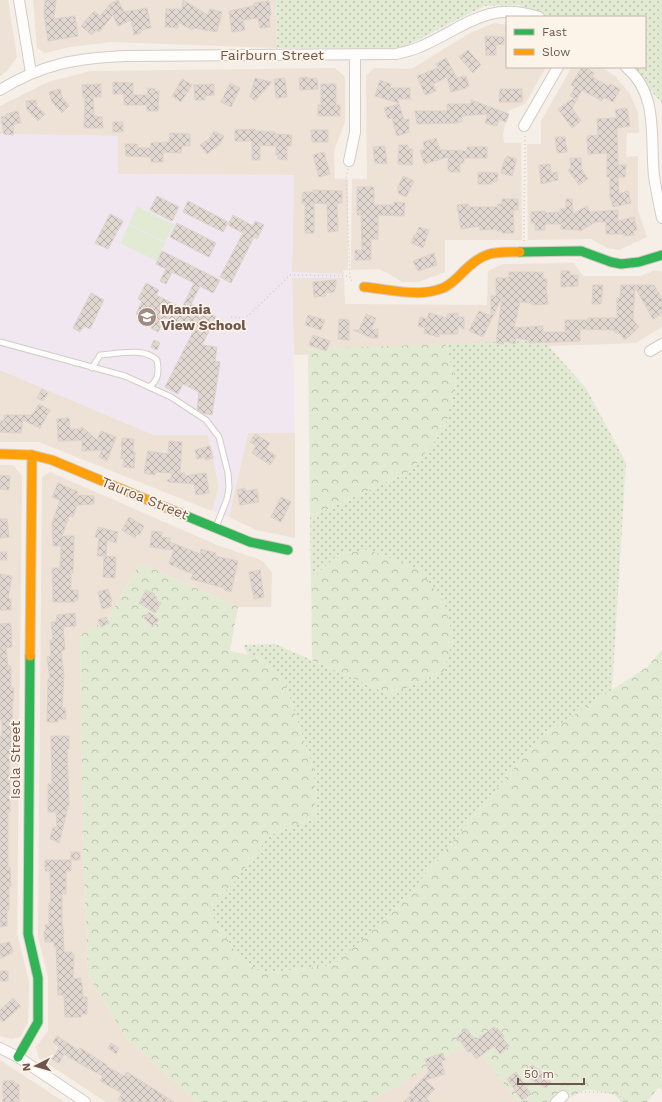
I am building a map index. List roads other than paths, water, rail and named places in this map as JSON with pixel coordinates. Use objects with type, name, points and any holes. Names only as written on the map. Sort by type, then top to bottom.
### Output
[{"type":"street","points":[[19,0],[31,73]]},
{"type":"street","name":"Fairburn Street","points":[[0,90],[31,73],[56,64],[76,60],[106,57],[396,54],[411,51],[435,40],[468,19],[492,10],[519,10],[536,16]]},
{"type":"street","points":[[349,161],[356,132],[355,55]]},
{"type":"street","points":[[524,126],[557,68]]},
{"type":"street","points":[[627,68],[641,84],[651,110],[654,176],[662,218]]},
{"type":"street","points":[[364,287],[379,288],[404,293],[435,290],[454,281],[475,260],[485,254],[494,252],[582,251],[615,263],[636,263],[662,255]]},
{"type":"street","points":[[650,351],[662,344]]},
{"type":"street","name":"Tauroa Street","points":[[0,454],[32,455],[52,460],[250,542],[288,550]]},
{"type":"street","name":"Isola Street","points":[[18,1057],[35,1030],[38,1022],[39,988],[28,934],[32,455]]},
{"type":"street","points":[[0,1048],[18,1057],[85,1102]]},
{"type":"lane","points":[[0,342],[125,376],[171,397],[206,420],[220,437],[228,473],[229,488],[227,499],[216,528]]},
{"type":"lane","points":[[92,368],[100,355],[142,352],[157,360],[158,376],[154,384],[149,387]]},
{"type":"place","name":"Manaia View School","points":[[147,317]]}]
